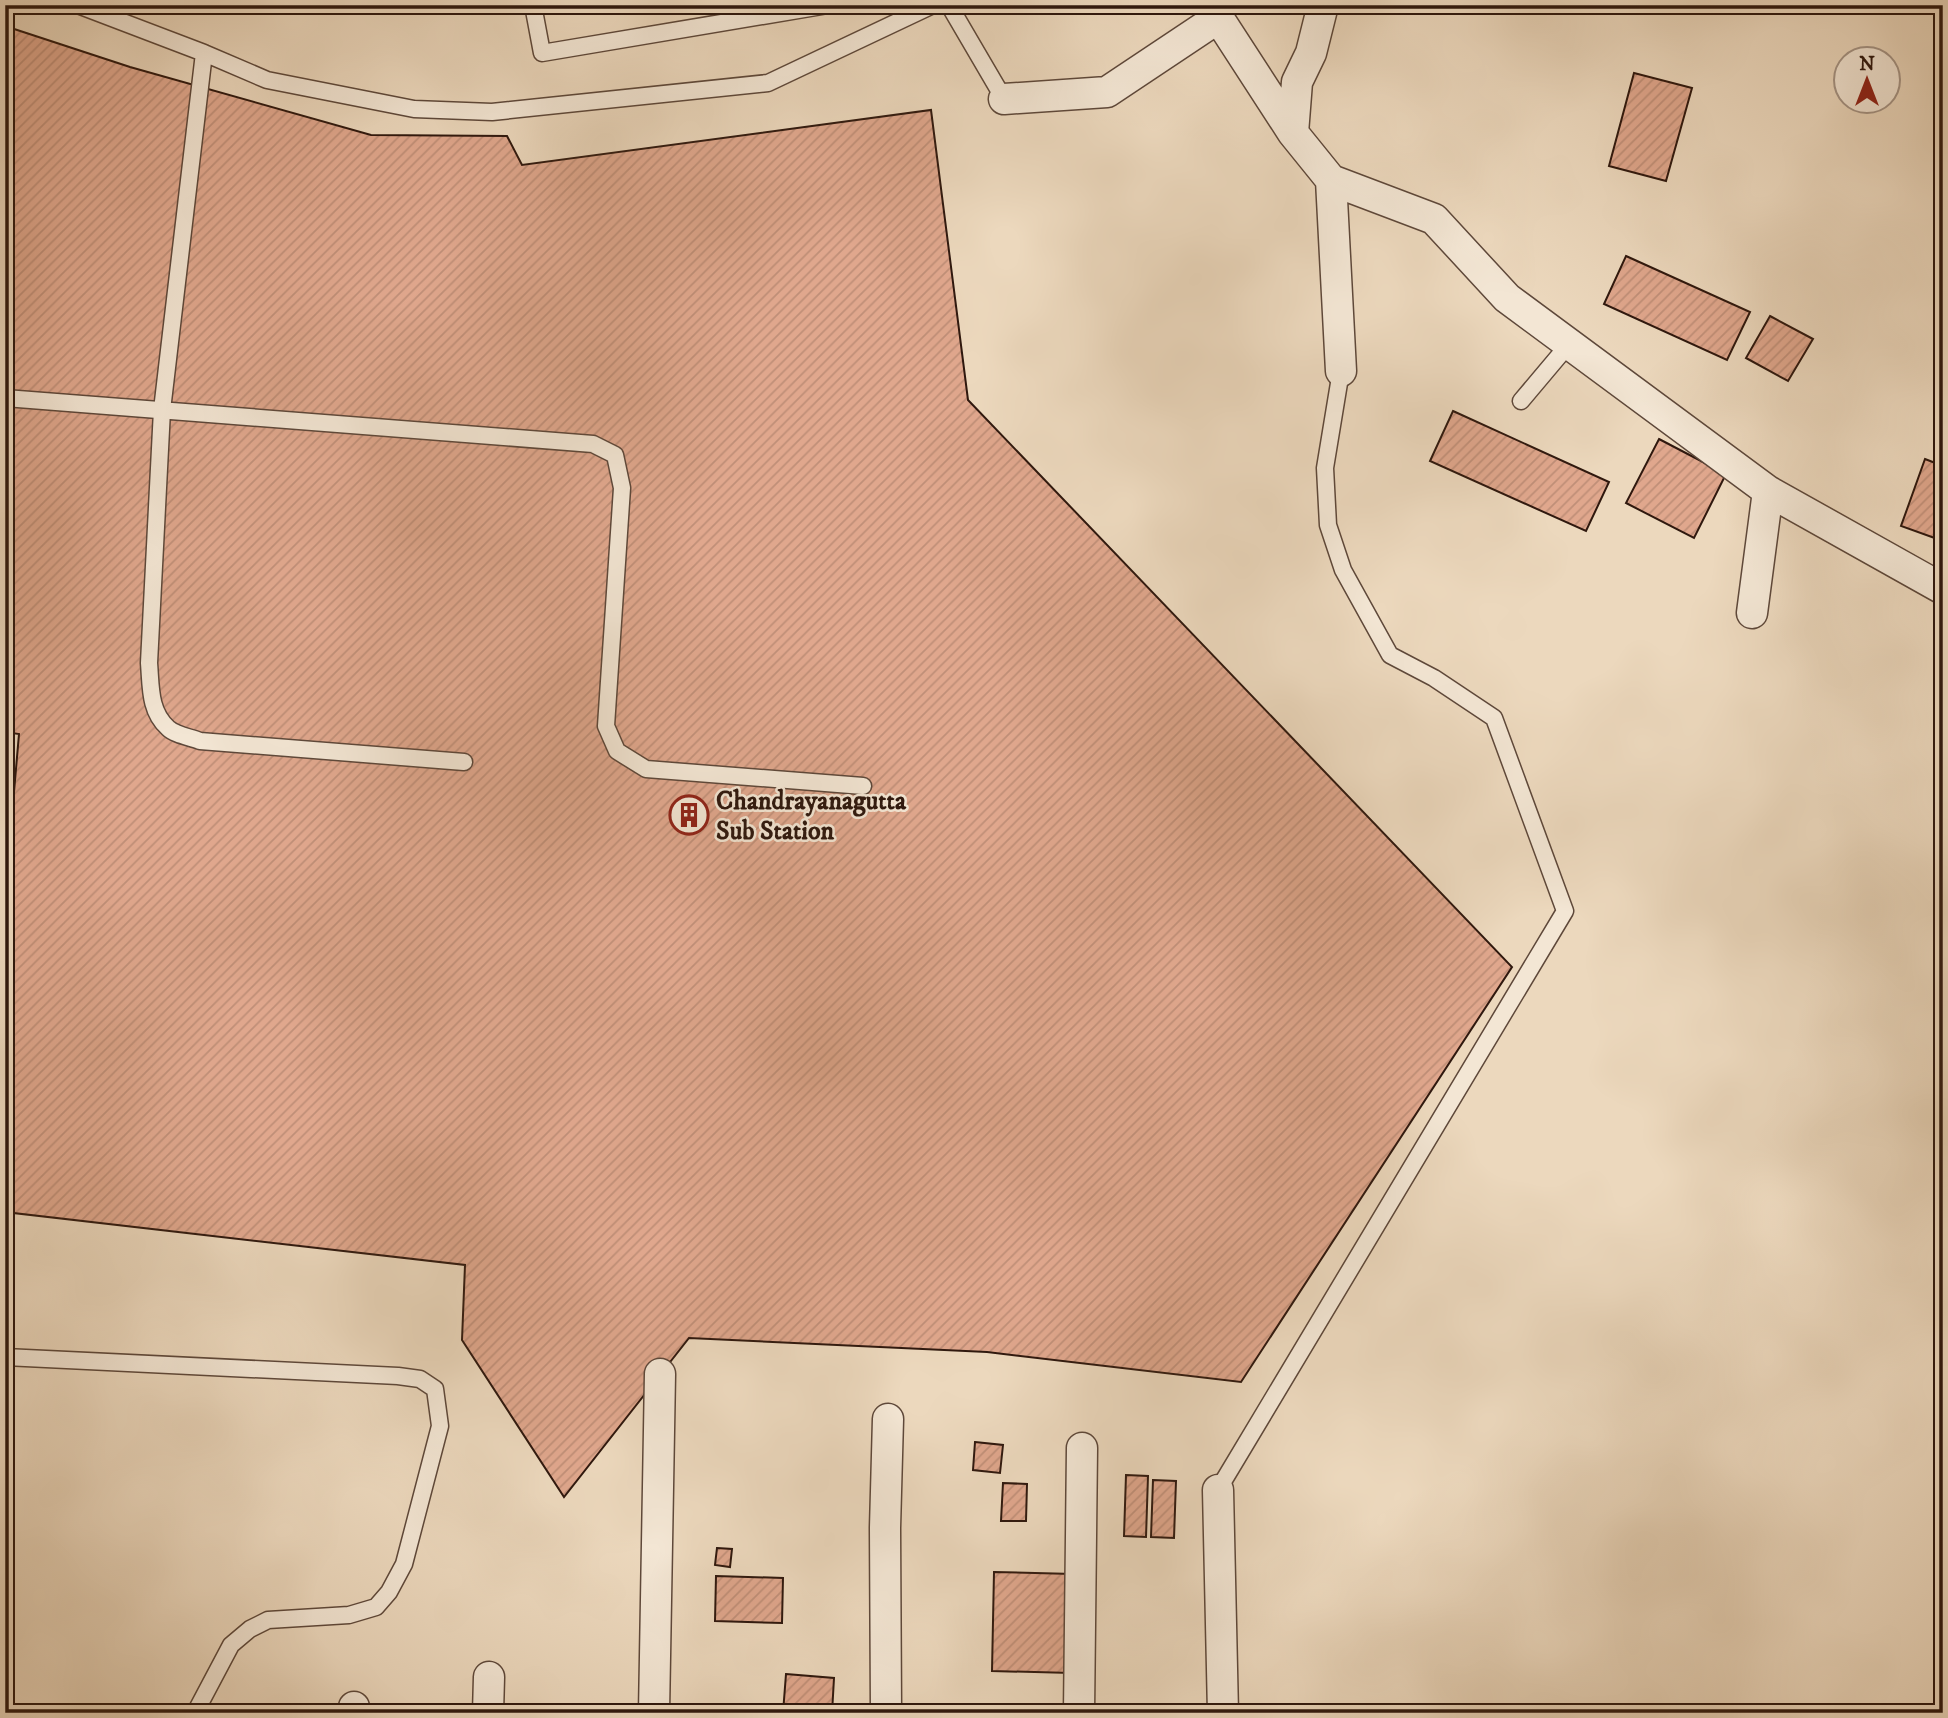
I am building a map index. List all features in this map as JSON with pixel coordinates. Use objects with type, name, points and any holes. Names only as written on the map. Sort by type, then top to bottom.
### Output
[{"type":"street","points":[[1293,133],[1297,82],[1311,53],[1323,5]]},
{"type":"street","points":[[1004,99],[1107,92],[1214,11],[1293,133],[1331,180],[1433,219],[1507,298],[1768,491],[1943,589]]},
{"type":"street","points":[[1331,180],[1340,372]]},
{"type":"street","points":[[1752,612],[1768,491]]},
{"type":"street","points":[[654,1713],[660,1374]]},
{"type":"street","points":[[886,1713],[885,1528],[888,1419]]},
{"type":"street","points":[[1079,1713],[1083,1448]]},
{"type":"street","points":[[1218,1490],[1223,1713]]},
{"type":"street","points":[[488,1713],[489,1677]]},
{"type":"lane","points":[[78,5],[267,80],[414,109],[492,112],[768,83],[933,5]]},
{"type":"lane","points":[[533,5],[542,53],[828,5]]},
{"type":"lane","points":[[949,5],[1004,99]]},
{"type":"lane","points":[[204,53],[162,410],[149,663],[155,709],[169,729],[200,741],[464,762]]},
{"type":"lane","points":[[1521,401],[1569,344]]},
{"type":"lane","points":[[1218,1490],[1565,911],[1494,718],[1433,678],[1390,655],[1343,570],[1328,525],[1325,468],[1340,372]]},
{"type":"lane","points":[[5,398],[593,444],[615,455],[622,488],[606,726],[617,751],[646,769],[863,786]]},
{"type":"lane","points":[[5,1357],[398,1376],[421,1379],[435,1389],[440,1426],[404,1564],[389,1592],[376,1607],[349,1615],[268,1620],[250,1629],[230,1645],[195,1713]]},
{"type":"building","name":"Chandrayanagutta Sub Station","points":[[5,26],[130,67],[371,135],[507,136],[522,165],[931,110],[968,400],[1512,967],[1241,1382],[987,1352],[689,1338],[564,1497],[462,1340],[465,1265],[5,1212],[5,896],[19,734],[5,732]]},
{"type":"building","points":[[1634,73],[1692,88],[1666,181],[1609,166]]},
{"type":"building","points":[[1626,256],[1750,312],[1727,360],[1604,304]]},
{"type":"building","points":[[1770,316],[1813,339],[1788,381],[1746,358]]},
{"type":"building","points":[[1453,411],[1609,482],[1586,531],[1430,461]]},
{"type":"building","points":[[1659,439],[1726,474],[1694,538],[1626,503]]},
{"type":"building","points":[[1925,459],[1943,466],[1943,541],[1901,526]]},
{"type":"building","points":[[975,1442],[1003,1445],[1000,1473],[973,1470]]},
{"type":"building","points":[[1126,1475],[1148,1476],[1146,1537],[1124,1536]]},
{"type":"building","points":[[1153,1480],[1176,1481],[1174,1538],[1151,1537]]},
{"type":"building","points":[[1003,1483],[1027,1484],[1026,1521],[1001,1521]]},
{"type":"building","points":[[717,1548],[732,1549],[730,1567],[715,1565]]},
{"type":"building","points":[[994,1572],[1073,1574],[1071,1673],[992,1671]]},
{"type":"building","points":[[716,1576],[783,1578],[782,1623],[715,1621]]},
{"type":"building","points":[[786,1674],[834,1678],[832,1713],[783,1713]]},
{"type":"place","name":"Chandrayanagutta Sub Station","points":[[689,815]]}]
